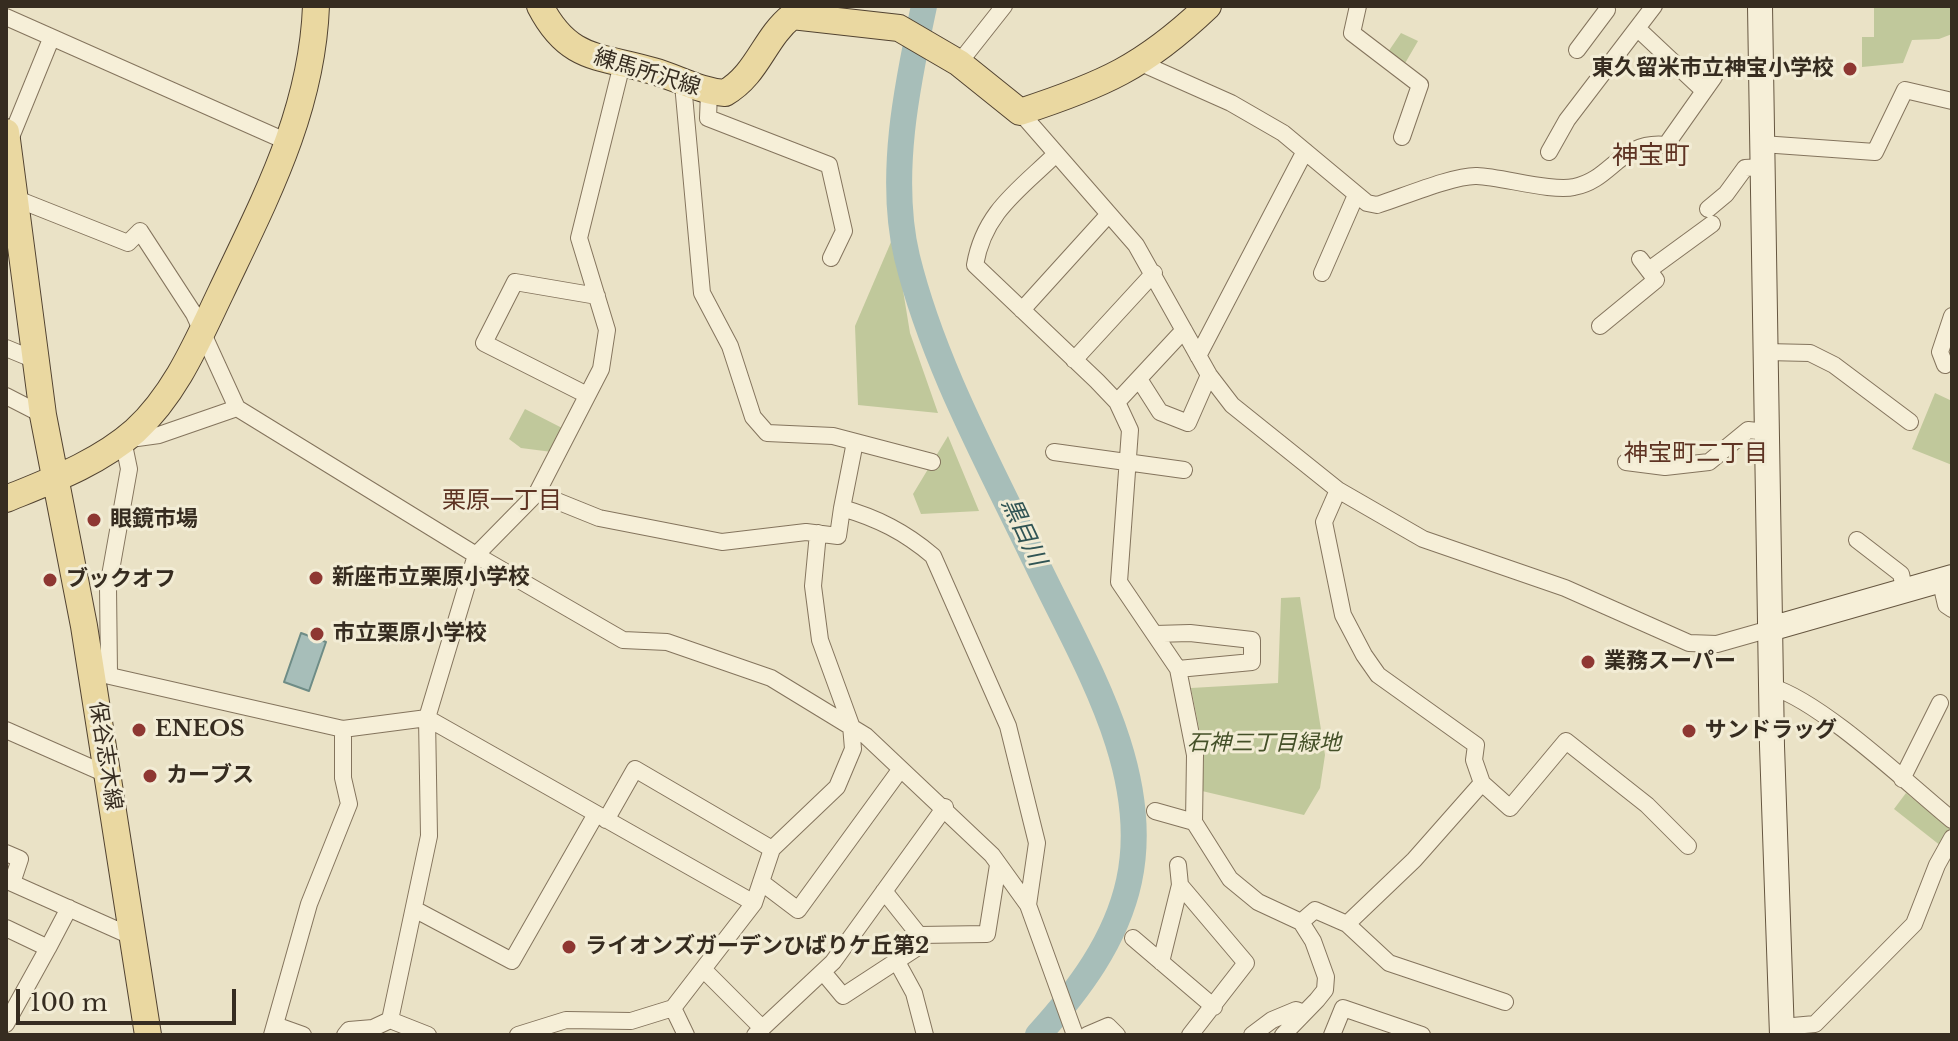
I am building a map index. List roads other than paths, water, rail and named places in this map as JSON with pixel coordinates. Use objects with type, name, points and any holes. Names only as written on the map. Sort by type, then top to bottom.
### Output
[{"type":"main road","points":[[6,499],[102,455],[123,440],[175,384],[290,143],[312,60],[316,6]]},
{"type":"main road","name":"練馬所沢線","points":[[540,6],[558,36],[576,50],[596,59],[655,71],[709,92],[725,93],[742,83],[793,11],[899,28],[950,56],[1020,112]]},
{"type":"main road","points":[[1020,112],[1104,82],[1141,63],[1208,6]]},
{"type":"main road","name":"保谷志木線","points":[[7,138],[43,415],[100,674],[108,775],[148,1035]]},
{"type":"street","points":[[950,56],[1004,6]]},
{"type":"street","points":[[1358,6],[1352,33],[1420,85],[1402,137]]},
{"type":"street","points":[[1549,152],[1567,120],[1654,6]]},
{"type":"street","points":[[1760,6],[1770,629],[1782,1031],[1815,1024],[1914,924],[1937,865],[1952,838]]},
{"type":"street","points":[[1577,50],[1607,10]]},
{"type":"street","points":[[6,17],[290,143]]},
{"type":"street","points":[[1141,63],[1231,103],[1283,133],[1356,195],[1377,205],[1473,176],[1574,188],[1604,172],[1618,157],[1637,147],[1649,143],[1666,145],[1709,84],[1638,29]]},
{"type":"street","points":[[7,138],[51,39]]},
{"type":"street","points":[[390,1020],[416,910],[429,836],[427,718],[476,555],[537,493],[601,369],[607,330],[579,238],[622,64]]},
{"type":"street","points":[[683,84],[702,293],[730,346],[753,417],[767,433],[833,436],[932,462]]},
{"type":"street","points":[[1600,326],[1656,280],[1644,265],[1710,216],[1745,168],[1762,156],[1875,152],[1905,90],[1952,101]]},
{"type":"street","points":[[709,92],[708,118],[829,165],[844,231],[831,258]]},
{"type":"street","points":[[1020,112],[1109,214],[1154,273],[1209,375],[1232,405],[1338,490],[1423,539],[1565,588],[1689,643],[1717,644],[1946,578],[1946,605],[1952,609]]},
{"type":"street","points":[[1198,356],[1305,151]]},
{"type":"street","points":[[1056,154],[988,221],[979,238],[975,265],[1117,402],[1130,430],[1125,464],[1119,582],[1178,669],[1195,755],[1194,822],[1230,879],[1258,902],[1301,922],[1313,941],[1326,977],[1325,990],[1283,1035]]},
{"type":"street","points":[[1322,273],[1356,195]]},
{"type":"street","points":[[17,199],[128,243],[140,231],[194,314],[237,408],[476,555],[623,640],[667,642],[771,678],[851,725],[945,807],[998,865],[1028,905],[1078,1034],[1108,1026],[1117,1035]]},
{"type":"street","points":[[1022,310],[1109,214]]},
{"type":"street","points":[[1074,360],[1154,273]]},
{"type":"street","points":[[587,395],[484,343],[515,282],[597,296]]},
{"type":"street","points":[[1945,365],[1940,352],[1952,316]]},
{"type":"street","points":[[1117,402],[1184,330]]},
{"type":"street","points":[[6,348],[35,360]]},
{"type":"street","points":[[1766,352],[1810,353],[1834,365],[1910,422]]},
{"type":"street","points":[[1139,379],[1160,412],[1188,423],[1209,375]]},
{"type":"street","points":[[6,396],[43,415]]},
{"type":"street","points":[[237,408],[159,435],[123,440],[129,469],[108,587],[100,674],[343,729],[427,718],[754,903]]},
{"type":"street","points":[[1626,462],[1665,467],[1709,462],[1748,430],[1767,432]]},
{"type":"street","points":[[537,493],[599,518],[722,542],[818,533],[838,536],[855,442]]},
{"type":"street","points":[[1054,452],[1184,470]]},
{"type":"street","points":[[1338,490],[1324,522],[1343,615],[1378,675],[1476,745],[1474,760],[1482,783],[1510,808],[1566,741],[1647,805],[1688,846]]},
{"type":"street","points":[[842,508],[873,517],[914,540],[933,556],[1008,726],[1037,843],[1028,905]]},
{"type":"street","points":[[518,1035],[566,1020],[631,1021],[673,1008],[754,903],[772,849],[837,787],[853,749],[851,725],[820,640],[813,586],[818,533]]},
{"type":"street","points":[[1857,540],[1901,574],[1904,588]]},
{"type":"street","points":[[1155,634],[1190,633],[1252,640],[1252,662],[1178,669]]},
{"type":"street","points":[[1772,687],[1787,692],[1820,713],[1952,820]]},
{"type":"street","points":[[1902,779],[1940,703]]},
{"type":"street","points":[[303,1035],[273,1030],[309,904],[349,804],[343,778],[343,729]]},
{"type":"street","points":[[6,730],[108,775]]},
{"type":"street","points":[[416,910],[512,961],[601,817],[635,769],[772,849]]},
{"type":"street","points":[[761,882],[798,910],[900,770]]},
{"type":"street","points":[[1347,924],[1414,860],[1482,783]]},
{"type":"street","points":[[703,969],[759,1032],[823,972],[945,807]]},
{"type":"street","points":[[1155,811],[1194,822]]},
{"type":"street","points":[[6,853],[20,859],[12,883],[133,937]]},
{"type":"street","points":[[919,935],[987,934],[998,865]]},
{"type":"street","points":[[1161,962],[1180,885],[1178,865]]},
{"type":"street","points":[[1180,885],[1246,963],[1190,1035]]},
{"type":"street","points":[[823,972],[843,996],[918,947],[919,935],[884,891]]},
{"type":"street","points":[[6,1024],[13,995],[48,948],[69,908]]},
{"type":"street","points":[[1301,922],[1315,910],[1347,924],[1389,963],[1505,1002]]},
{"type":"street","points":[[6,928],[48,948]]},
{"type":"street","points":[[1133,938],[1214,1007]]},
{"type":"street","points":[[896,960],[914,993],[925,1035]]},
{"type":"street","points":[[673,1008],[686,1035]]},
{"type":"street","points":[[1332,1035],[1343,1008],[1422,1035]]},
{"type":"street","points":[[1252,1035],[1284,1015],[1296,1010],[1304,1013]]},
{"type":"street","points":[[345,1035],[349,1030],[373,1028],[390,1020],[428,1035]]},
{"type":"water","points":[[301,633],[326,642],[309,691],[284,682]]},
{"type":"waterway","name":"黒目川","points":[[924,6],[902,131],[899,195],[907,257],[918,297],[947,374],[1109,716],[1131,798],[1134,839],[1129,881],[1115,924],[1081,983],[1038,1035]]},
{"type":"place","name":"東久留米市立神宝小学校","points":[[1850,69]]},
{"type":"place","name":"眼鏡市場","points":[[94,520]]},
{"type":"place","name":"新座市立栗原小学校","points":[[316,578]]},
{"type":"place","name":"ブックオフ","points":[[50,580]]},
{"type":"place","name":"市立栗原小学校","points":[[317,634]]},
{"type":"place","name":"業務スーパー","points":[[1588,662]]},
{"type":"place","name":"ENEOS","points":[[139,730]]},
{"type":"place","name":"サンドラッグ","points":[[1689,731]]},
{"type":"place","name":"カーブス","points":[[150,776]]},
{"type":"place","name":"ライオンズガーデンひばりケ丘第2","points":[[569,947]]},
{"type":"district","name":"神宝町","points":[[1651,157]]},
{"type":"district","name":"神宝町二丁目","points":[[1696,454]]},
{"type":"district","name":"栗原一丁目","points":[[502,501]]},
{"type":"park label","name":"石神三丁目緑地","points":[[1264,744]]}]
